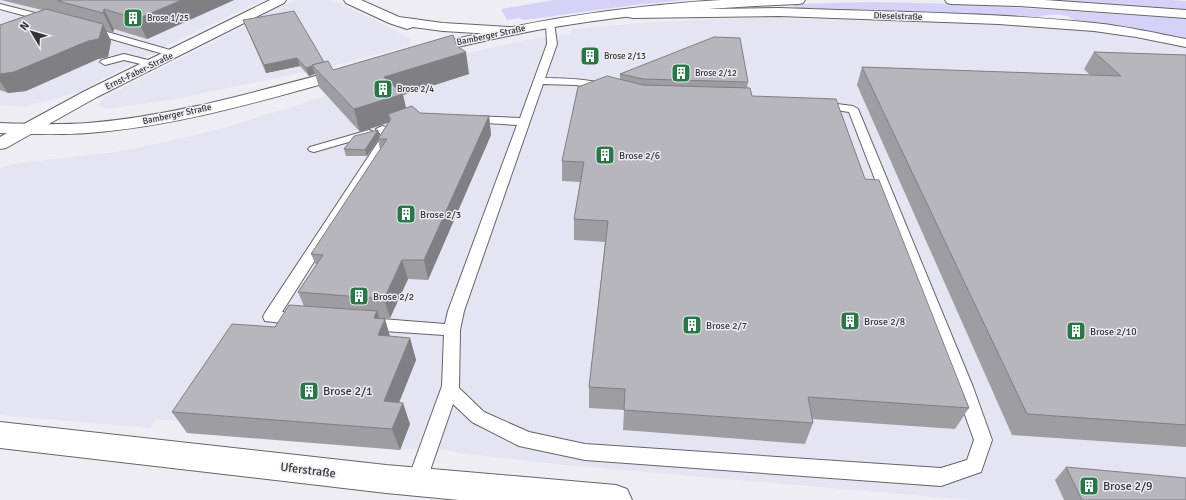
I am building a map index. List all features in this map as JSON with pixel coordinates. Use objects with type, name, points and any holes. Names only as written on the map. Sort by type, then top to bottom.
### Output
[{"type":"street","name":"Ernst-Faber-Straße","points":[[0,144],[91,94],[280,0]]},
{"type":"street","points":[[350,0],[448,45]]},
{"type":"street","name":"Bamberger Straße","points":[[411,55],[509,31],[609,14],[719,3],[799,0]]},
{"type":"street","points":[[951,0],[1019,2],[1186,14]]},
{"type":"street","name":"Dieselstraße","points":[[609,14],[779,12],[1052,23],[1136,33],[1186,43]]},
{"type":"street","points":[[394,20],[443,27],[509,31]]},
{"type":"street","name":"Bamberger Straße","points":[[0,128],[57,130],[103,127],[162,118],[252,98],[362,69]]},
{"type":"street","name":"Uferstraße","points":[[0,435],[417,482],[616,500]]},
{"type":"lane","points":[[0,6],[60,22]]},
{"type":"lane","points":[[417,482],[451,386],[452,330],[456,311],[552,44],[550,23]]},
{"type":"lane","points":[[83,28],[174,54]]},
{"type":"lane","points":[[105,62],[124,57],[153,64]]},
{"type":"lane","points":[[539,82],[576,82],[594,85],[617,93]]},
{"type":"lane","points":[[450,390],[478,417],[526,440],[585,452],[941,477],[974,466],[983,440],[964,387],[853,109],[829,105],[808,105]]},
{"type":"lane","points":[[459,119],[524,122]]},
{"type":"lane","points":[[314,149],[346,141],[397,124]]},
{"type":"lane","points":[[317,320],[271,317],[388,136],[382,129]]},
{"type":"lane","points":[[355,323],[452,330]]},
{"type":"shaded area","points":[[0,0],[263,0],[160,49],[79,92],[24,107],[0,105]]},
{"type":"shaded area","points":[[298,0],[328,0],[340,4],[411,39],[409,46],[325,68],[175,99],[106,109],[97,105],[105,97],[291,2]]},
{"type":"shaded area","points":[[554,0],[686,0],[634,5],[524,20],[519,18],[507,20],[501,9]]},
{"type":"shaded area","points":[[1047,0],[1186,1],[1186,9]]},
{"type":"shaded area","points":[[873,2],[965,4],[1186,19],[1186,39],[1072,19],[1064,15],[1037,17],[798,8],[793,6],[797,4]]},
{"type":"shaded area","points":[[767,18],[1020,24],[1094,31],[1186,48],[1186,500],[971,500],[565,465],[461,453],[430,447],[400,450],[187,433],[194,422],[156,419],[150,428],[0,415],[0,168],[13,164],[115,152],[170,141],[227,127],[448,58],[525,40],[570,34],[572,29],[709,19]]},
{"type":"building","points":[[182,0],[137,19],[104,9],[103,13],[58,1]]},
{"type":"building","points":[[46,9],[103,24],[99,39],[88,41],[14,72],[0,74],[0,25]]},
{"type":"building","points":[[294,11],[324,62],[306,68],[297,58],[264,65],[243,20]]},
{"type":"building","points":[[453,35],[457,46],[466,52],[384,77],[403,94],[354,109],[312,65],[328,61],[333,70]]},
{"type":"building","name":"Brose 2/12","points":[[714,37],[740,38],[748,82],[643,79],[620,74]]},
{"type":"building","name":"Brose 2/10","points":[[1094,52],[1186,55],[1186,425],[1027,414],[862,67],[1121,76]]},
{"type":"building","points":[[607,76],[643,85],[750,88],[752,96],[836,99],[865,179],[879,180],[969,408],[808,397],[813,423],[624,410],[625,389],[589,387],[608,221],[574,219],[584,162],[562,161],[578,87]]},
{"type":"building","name":"Brose 2/3","points":[[412,106],[420,113],[489,116],[424,260],[402,260],[384,299],[298,292],[323,255],[311,254],[387,139],[378,139],[391,119],[388,114]]},
{"type":"building","points":[[378,130],[365,150],[344,149],[354,136]]},
{"type":"building","name":"Brose 2/1","points":[[289,305],[377,311],[374,318],[385,319],[378,335],[410,338],[384,401],[403,403],[392,429],[172,412],[232,324],[275,327]]},
{"type":"building","points":[[1066,467],[1186,478],[1186,500],[1082,500]]},
{"type":"place","name":"Brose 1/25","points":[[133,18]]},
{"type":"place","name":"Brose 2/13","points":[[590,56]]},
{"type":"place","name":"Brose 2/12","points":[[681,73]]},
{"type":"place","name":"Brose 2/4","points":[[383,89]]},
{"type":"place","name":"Brose 2/6","points":[[605,155]]},
{"type":"place","name":"Brose 2/3","points":[[406,214]]},
{"type":"place","name":"Brose 2/2","points":[[359,296]]},
{"type":"place","name":"Brose 2/8","points":[[850,321]]},
{"type":"place","name":"Brose 2/7","points":[[692,325]]},
{"type":"place","name":"Brose 2/10","points":[[1076,331]]},
{"type":"place","name":"Brose 2/1","points":[[309,391]]},
{"type":"place","name":"Brose 2/9","points":[[1089,486]]}]
